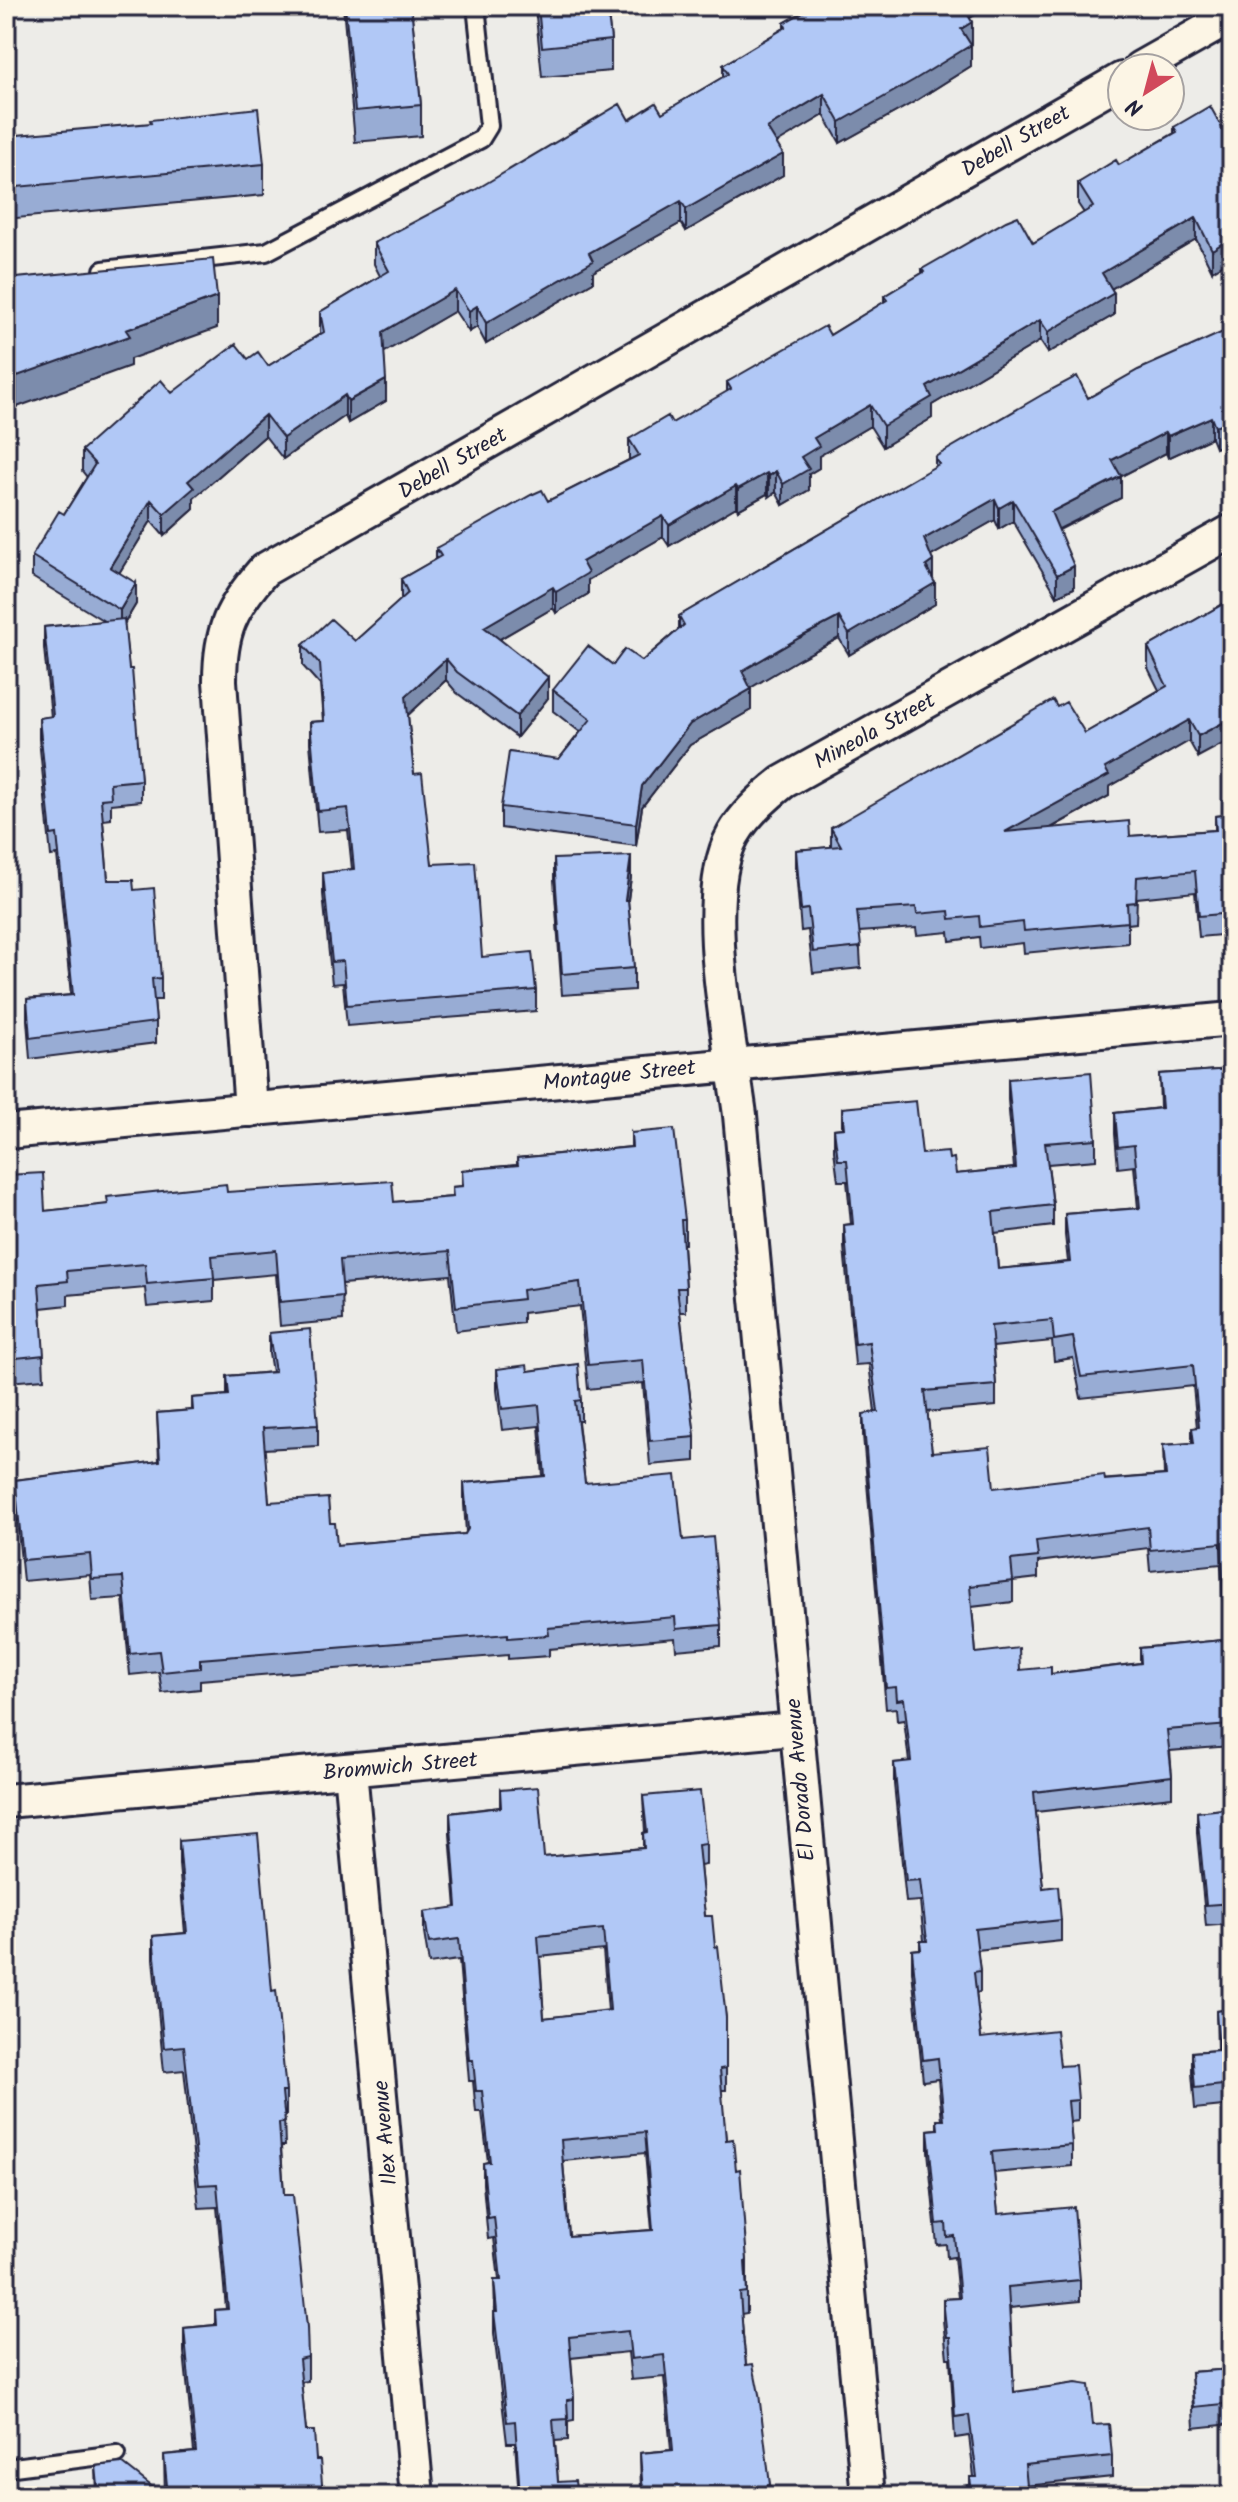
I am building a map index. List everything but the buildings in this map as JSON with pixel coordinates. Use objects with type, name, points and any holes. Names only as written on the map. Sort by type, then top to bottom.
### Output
[{"type":"street","points":[[1168,52],[1232,16]]},
{"type":"street","name":"Debell Street","points":[[251,1110],[220,681],[220,651],[226,621],[243,594],[264,570],[1106,88]]},
{"type":"street","name":"Mineola Street","points":[[733,1063],[717,908],[719,873],[732,836],[756,804],[783,782],[1232,531]]},
{"type":"street","name":"Montague Street","points":[[6,1132],[1232,1019]]},
{"type":"street","name":"El Dorado Avenue","points":[[733,1063],[868,2496]]},
{"type":"street","name":"Bromwich Street","points":[[6,1801],[794,1729]]},
{"type":"street","name":"Ilex Avenue","points":[[350,1770],[417,2496]]},
{"type":"lane","points":[[83,273],[266,252],[481,139],[489,126],[476,6]]},
{"type":"lane","points":[[6,2468],[117,2454]]}]
